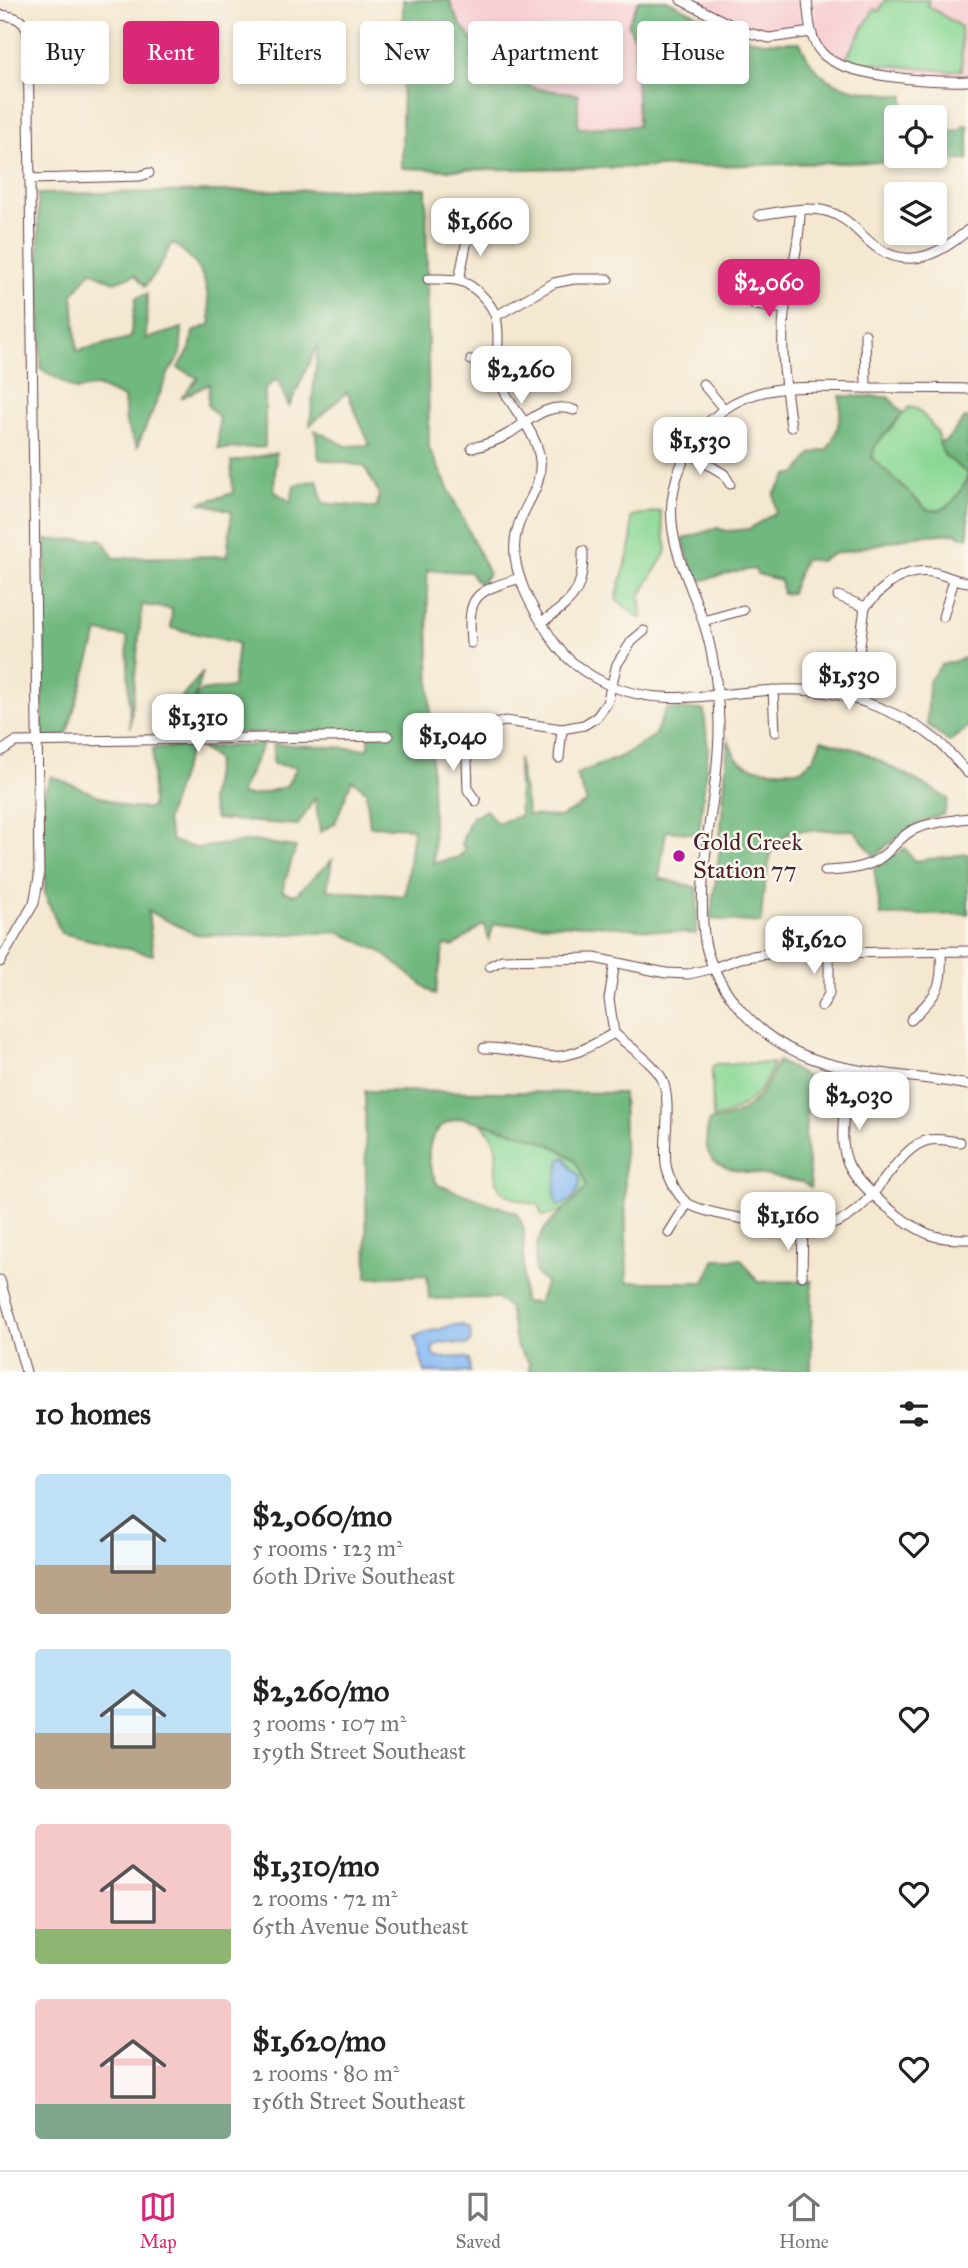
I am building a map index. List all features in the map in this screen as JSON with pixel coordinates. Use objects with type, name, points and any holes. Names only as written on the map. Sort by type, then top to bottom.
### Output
[{"type":"street","points":[[681,0],[755,35],[769,38],[811,32]]},
{"type":"street","points":[[807,0],[811,32],[819,51],[832,62],[846,69],[933,80],[968,81]]},
{"type":"street","points":[[0,15],[10,15],[24,24],[28,33],[38,742],[38,877],[34,903],[0,962]]},
{"type":"street","points":[[30,179],[140,176],[149,173]]},
{"type":"street","points":[[759,215],[818,209],[830,212],[845,219],[876,247],[905,258],[923,257],[942,251],[968,230]]},
{"type":"street","points":[[791,427],[782,350],[785,309],[800,235],[800,211]]},
{"type":"street","points":[[459,280],[469,230]]},
{"type":"street","points":[[428,278],[459,280],[479,293],[496,316],[498,341],[495,362],[499,380],[526,421],[540,460],[538,484],[517,529],[515,549],[520,578],[556,645],[570,659],[612,687],[660,698],[718,696],[773,690],[812,690],[853,698],[902,719],[939,742],[968,773]]},
{"type":"street","points":[[496,316],[554,283],[574,279],[608,279]]},
{"type":"street","points":[[755,304],[785,309]]},
{"type":"street","points":[[866,334],[866,388]]},
{"type":"street","points":[[471,360],[495,362]]},
{"type":"street","points":[[703,384],[724,409]]},
{"type":"street","points":[[968,388],[786,387],[753,394],[724,409],[708,424],[687,452],[672,497],[672,527],[680,561],[704,621],[714,663],[718,696],[718,753],[706,855],[703,913],[705,944],[714,968],[734,1001],[753,1024],[780,1044],[813,1060],[851,1070],[968,1085]]},
{"type":"street","points":[[472,448],[500,438],[545,411],[563,406],[574,410]]},
{"type":"street","points":[[687,452],[724,474],[730,484]]},
{"type":"street","points":[[542,622],[568,604],[578,588],[584,567],[583,551]]},
{"type":"street","points":[[853,698],[865,607],[879,591],[893,579],[907,573],[925,571],[968,582]]},
{"type":"street","points":[[471,643],[469,619],[473,602],[481,592],[492,586],[520,578]]},
{"type":"street","points":[[943,617],[954,580]]},
{"type":"street","points":[[838,596],[865,607]]},
{"type":"street","points":[[704,621],[743,610]]},
{"type":"street","points":[[437,734],[466,732],[505,721],[562,729],[583,725],[597,717],[607,703],[617,664],[632,640],[644,631]]},
{"type":"street","points":[[773,690],[775,732]]},
{"type":"street","points":[[559,758],[562,729]]},
{"type":"street","points":[[466,732],[468,790],[476,800]]},
{"type":"street","points":[[0,752],[15,742],[388,736]]},
{"type":"street","points":[[825,871],[865,866],[882,857],[898,840],[914,830],[935,823],[968,818]]},
{"type":"street","points":[[490,966],[502,960],[594,958],[677,975],[766,954],[968,951]]},
{"type":"street","points":[[911,1020],[935,996],[939,987],[942,975],[941,952]]},
{"type":"street","points":[[822,1006],[829,994],[829,953]]},
{"type":"street","points":[[615,962],[609,999],[614,1033],[662,1079],[666,1096],[666,1169],[687,1204],[707,1211],[803,1228],[825,1227],[843,1220],[860,1208],[914,1146],[926,1140],[937,1139],[960,1142]]},
{"type":"street","points":[[484,1048],[503,1047],[547,1056],[570,1054],[588,1048],[614,1033]]},
{"type":"street","points":[[851,1070],[843,1144],[847,1161],[857,1178],[915,1228],[933,1236],[968,1239]]},
{"type":"street","points":[[669,1233],[687,1204]]},
{"type":"street","points":[[802,1276],[803,1228]]},
{"type":"street","points":[[0,1280],[26,1372]]},
{"type":"shaded area","points":[[450,0],[639,0],[628,23],[635,41],[638,127],[577,128],[578,95],[528,84],[623,84],[623,21],[468,21],[468,33],[453,14]]},
{"type":"shaded area","points":[[697,0],[798,0],[801,29],[766,31],[749,27],[749,21],[734,21]]},
{"type":"shaded area","points":[[814,0],[968,0],[968,74],[948,76],[845,63],[833,55],[822,42],[816,27]]},
{"type":"green space","points":[[403,0],[450,0],[454,13],[468,34],[468,84],[527,84],[535,88],[578,95],[578,128],[638,126],[635,41],[628,23],[639,0],[667,0],[710,21],[637,21],[637,84],[749,84],[749,39],[800,42],[808,59],[829,80],[855,89],[904,96],[904,105],[884,105],[884,162],[450,170],[402,168],[402,84],[454,84],[454,21],[403,21]]},
{"type":"green space","points":[[885,0],[929,0],[927,5],[961,27],[962,70],[859,62],[846,58],[874,9],[879,11]]},
{"type":"green space","points":[[963,125],[968,125],[968,160],[947,160],[947,131],[962,130]]},
{"type":"green space","points":[[426,188],[429,448],[489,574],[479,584],[470,572],[427,570],[434,863],[459,857],[465,848],[461,844],[472,815],[476,816],[486,810],[497,823],[520,816],[518,759],[528,815],[560,817],[587,802],[576,774],[620,757],[654,736],[666,709],[704,710],[708,750],[699,834],[666,831],[659,878],[698,888],[696,934],[595,925],[494,924],[489,940],[484,924],[454,946],[444,945],[435,995],[380,951],[339,932],[234,936],[195,934],[148,911],[153,955],[61,933],[45,894],[43,795],[51,776],[128,808],[152,808],[153,748],[191,746],[166,820],[172,841],[195,848],[252,841],[296,847],[282,891],[295,895],[332,860],[327,890],[405,896],[413,828],[370,826],[366,791],[352,780],[335,823],[320,832],[315,798],[298,825],[216,819],[210,801],[217,760],[201,748],[263,744],[240,794],[251,796],[286,787],[297,767],[273,764],[273,744],[369,749],[369,731],[185,734],[166,716],[203,672],[194,700],[201,691],[233,687],[238,643],[171,628],[172,609],[142,605],[130,728],[127,637],[98,632],[66,736],[42,739],[46,540],[102,539],[114,558],[227,556],[232,511],[200,503],[233,493],[231,462],[276,453],[274,491],[291,502],[294,485],[317,480],[323,503],[377,508],[379,493],[364,466],[319,459],[315,430],[346,446],[370,445],[347,392],[310,425],[318,344],[289,407],[277,379],[265,389],[265,447],[218,449],[219,417],[208,406],[209,384],[181,398],[198,378],[178,368],[190,349],[193,332],[211,324],[206,288],[199,269],[172,243],[156,273],[145,286],[135,275],[114,282],[91,271],[73,294],[77,351],[130,338],[136,298],[147,294],[146,339],[182,328],[180,356],[169,372],[137,447],[126,425],[124,398],[97,386],[76,390],[41,369],[38,194]]},
{"type":"green space","points":[[840,396],[888,397],[903,413],[875,446],[872,458],[926,509],[934,511],[947,507],[968,477],[968,537],[959,536],[957,533],[915,536],[833,554],[820,561],[804,559],[791,593],[783,594],[780,580],[757,574],[755,569],[696,582],[683,539],[717,528],[727,531],[749,529],[776,512],[774,494],[788,475],[797,473],[812,453],[827,450],[831,443],[840,418]]},
{"type":"green space","points":[[909,407],[917,409],[926,418],[937,432],[944,455],[968,474],[953,501],[934,511],[926,509],[872,458],[875,446]]},
{"type":"green space","points":[[965,418],[968,418],[968,474],[944,455],[939,443],[947,440]]},
{"type":"green space","points":[[660,511],[667,550],[640,596],[640,619],[616,599],[632,541],[631,516]]},
{"type":"green space","points":[[968,657],[968,727],[949,742],[927,724],[929,681],[941,665]]},
{"type":"green space","points":[[728,740],[739,760],[768,770],[801,770],[814,758],[821,740],[861,751],[948,799],[944,814],[906,831],[875,857],[854,830],[791,831],[772,848],[761,923],[710,919],[718,865]]},
{"type":"green space","points":[[905,848],[914,861],[968,854],[968,914],[881,916],[874,868]]},
{"type":"green space","points":[[778,1061],[809,1078],[805,1138],[811,1188],[802,1182],[720,1165],[709,1154],[709,1121],[745,1109],[760,1094]]},
{"type":"green space","points":[[773,1063],[764,1084],[751,1100],[734,1111],[713,1118],[712,1067],[716,1064]]},
{"type":"green space","points":[[365,1091],[623,1093],[627,1282],[704,1282],[715,1259],[741,1259],[758,1282],[812,1281],[811,1372],[529,1372],[529,1362],[517,1348],[509,1308],[497,1298],[429,1299],[427,1275],[367,1278]],"holes":[[[462,1118],[550,1145],[572,1158],[582,1175],[586,1187],[549,1223],[538,1243],[535,1256],[536,1274],[546,1282],[538,1303],[523,1302],[524,1229],[517,1213],[438,1185],[433,1174],[430,1143],[441,1127]]]},
{"type":"green space","points":[[481,1123],[528,1136],[562,1151],[577,1164],[587,1187],[568,1207],[544,1216],[540,1213],[540,1206],[507,1195],[497,1182],[495,1143]]},
{"type":"water","points":[[565,1157],[580,1176],[580,1181],[572,1199],[558,1206],[556,1184],[560,1160]]},
{"type":"water","points":[[450,1325],[462,1325],[470,1329],[471,1340],[468,1345],[441,1342],[433,1347],[432,1353],[436,1358],[469,1359],[470,1372],[425,1372],[415,1337]]},
{"type":"place","name":"Gold Creek Station 77","points":[[679,856]]}]
